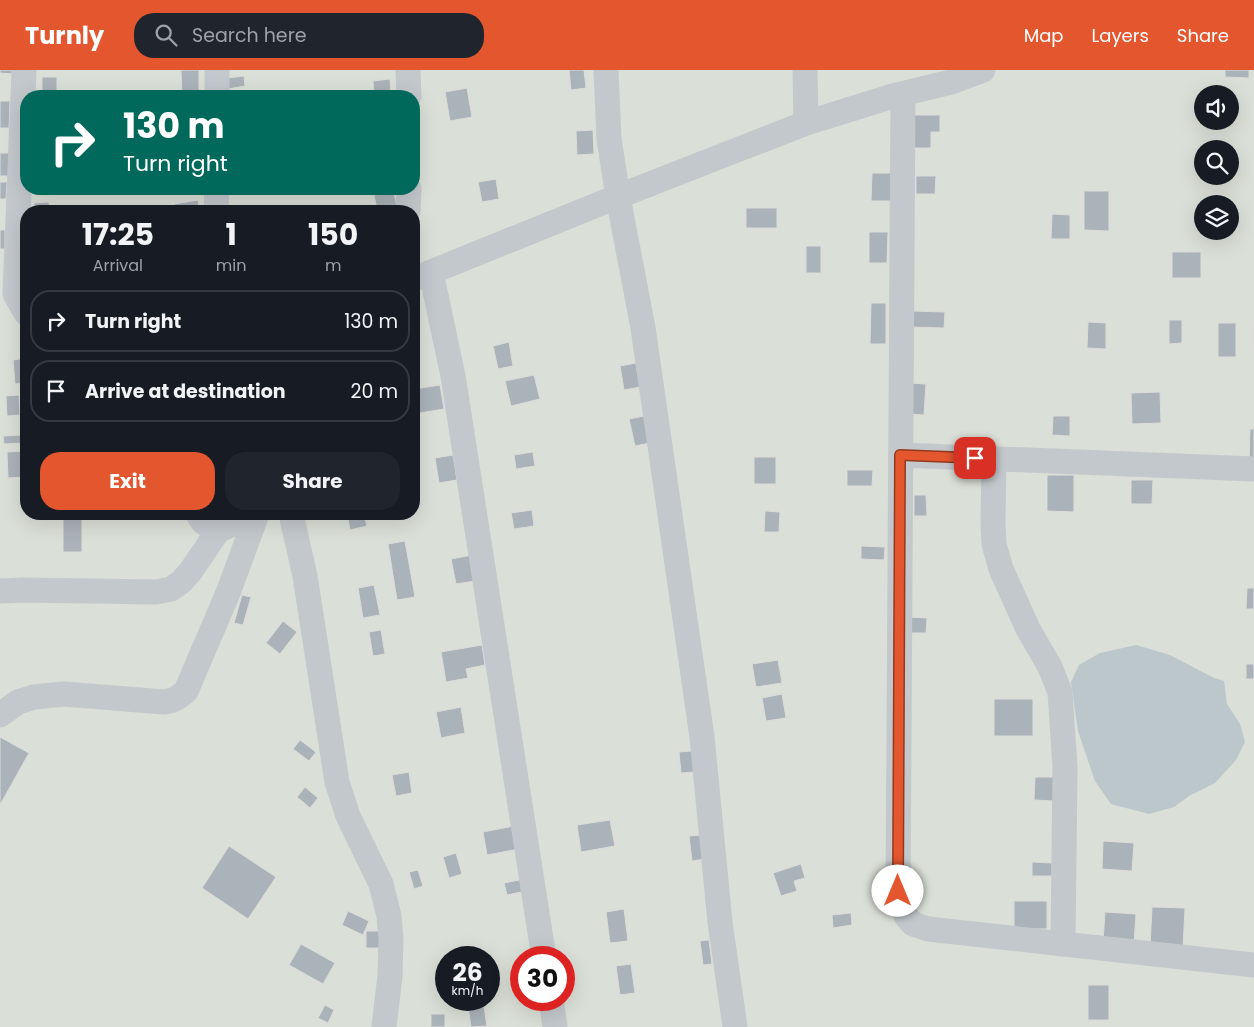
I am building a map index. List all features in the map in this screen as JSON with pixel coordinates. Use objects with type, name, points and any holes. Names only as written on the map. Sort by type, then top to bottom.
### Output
[{"type":"street","points":[[23,90],[24,70]]},
{"type":"street","points":[[217,70],[217,90]]},
{"type":"street","points":[[408,70],[409,90]]},
{"type":"street","points":[[606,70],[609,139],[643,328],[702,737],[720,922],[736,1027]]},
{"type":"street","points":[[805,70],[806,124]]},
{"type":"street","points":[[542,946],[453,376],[422,276],[806,124],[917,84],[951,82],[983,70]]},
{"type":"street","points":[[917,84],[900,455],[898,891],[902,906],[906,916],[913,924],[928,929],[1254,965]]},
{"type":"street","points":[[20,170],[15,294],[20,303]]},
{"type":"street","points":[[900,455],[1254,469]]},
{"type":"street","points":[[994,459],[994,544],[1005,578],[1028,629],[1050,667],[1060,692],[1065,767],[1063,944]]},
{"type":"street","points":[[202,520],[218,530]]},
{"type":"street","points":[[0,591],[156,592],[171,589],[190,572],[218,530],[241,520]]},
{"type":"street","points":[[0,715],[18,702],[34,697],[64,694],[164,702],[177,698],[186,691],[228,594],[253,520]]},
{"type":"street","points":[[292,520],[305,576],[338,782],[348,816],[381,884],[389,916],[391,939],[390,976],[384,1027]]},
{"type":"street","points":[[553,1011],[555,1027]]},
{"type":"shaded area","points":[[0,70],[1254,70],[1254,1027],[0,1027]]},
{"type":"shaded area","points":[[1136,645],[1170,655],[1214,678],[1224,681],[1227,704],[1240,724],[1245,742],[1236,760],[1215,783],[1189,796],[1174,807],[1149,814],[1111,804],[1095,781],[1078,731],[1071,682],[1079,665],[1100,653]]},
{"type":"building","points":[[0,70],[12,70],[12,74],[0,73]]},
{"type":"building","points":[[181,70],[199,70],[199,90],[182,90]]},
{"type":"building","points":[[569,70],[584,70],[586,88],[571,90]]},
{"type":"building","points":[[1225,70],[1249,70],[1249,78],[1225,77]]},
{"type":"building","points":[[244,76],[245,86],[228,89],[227,78]]},
{"type":"building","points":[[42,77],[57,77],[57,90],[42,90]]},
{"type":"building","points":[[390,79],[391,90],[374,90],[373,81]]},
{"type":"building","points":[[467,88],[472,117],[450,121],[445,92]]},
{"type":"building","points":[[0,101],[10,101],[9,128],[0,128]]},
{"type":"building","points":[[911,115],[940,115],[940,132],[931,132],[931,148],[912,148]]},
{"type":"building","points":[[593,130],[594,154],[577,155],[576,131]]},
{"type":"building","points":[[0,153],[14,153],[14,176],[0,176]]},
{"type":"building","points":[[872,173],[893,173],[893,201],[871,201]]},
{"type":"building","points":[[916,176],[936,176],[935,194],[916,194]]},
{"type":"building","points":[[496,179],[499,199],[482,202],[478,182]]},
{"type":"building","points":[[0,182],[7,182],[6,199],[0,199]]},
{"type":"building","points":[[1084,191],[1109,191],[1109,231],[1084,230]]},
{"type":"building","points":[[374,195],[394,195],[397,205],[376,205]]},
{"type":"building","points":[[198,200],[199,205],[174,205]]},
{"type":"building","points":[[49,202],[49,205],[34,205],[34,203]]},
{"type":"building","points":[[746,208],[777,208],[777,228],[746,228]]},
{"type":"building","points":[[1052,214],[1070,215],[1070,239],[1051,239]]},
{"type":"building","points":[[0,230],[5,230],[5,249],[0,249]]},
{"type":"building","points":[[869,232],[888,232],[887,263],[869,263]]},
{"type":"building","points":[[806,246],[821,246],[821,273],[806,273]]},
{"type":"building","points":[[1172,252],[1201,252],[1201,278],[1172,278]]},
{"type":"building","points":[[871,303],[886,303],[886,344],[870,344]]},
{"type":"building","points":[[910,311],[945,312],[944,328],[910,327]]},
{"type":"building","points":[[1169,320],[1182,320],[1182,343],[1169,344]]},
{"type":"building","points":[[1088,322],[1106,323],[1106,349],[1087,348]]},
{"type":"building","points":[[1218,323],[1236,323],[1236,357],[1218,357]]},
{"type":"building","points":[[1254,324],[1254,349],[1253,349]]},
{"type":"building","points":[[509,342],[513,366],[498,369],[493,346]]},
{"type":"building","points":[[20,359],[20,384],[15,384],[13,360]]},
{"type":"building","points":[[636,363],[640,387],[624,390],[620,366]]},
{"type":"building","points":[[534,375],[540,399],[511,406],[505,381]]},
{"type":"building","points":[[910,383],[926,384],[924,415],[909,414]]},
{"type":"building","points":[[440,385],[444,409],[420,413],[420,388]]},
{"type":"building","points":[[1160,392],[1161,423],[1132,424],[1131,393]]},
{"type":"building","points":[[19,395],[20,415],[7,416],[6,396]]},
{"type":"building","points":[[644,416],[650,443],[635,446],[629,419]]},
{"type":"building","points":[[1053,416],[1070,416],[1070,436],[1052,435]]},
{"type":"building","points":[[1250,429],[1254,429],[1254,463],[1249,463]]},
{"type":"building","points":[[20,435],[20,443],[4,444],[3,436]]},
{"type":"building","points":[[20,451],[20,477],[8,478],[7,452]]},
{"type":"building","points":[[533,452],[535,466],[516,469],[514,455]]},
{"type":"building","points":[[453,455],[457,480],[439,483],[435,458]]},
{"type":"building","points":[[754,457],[776,457],[776,484],[754,484]]},
{"type":"building","points":[[847,470],[873,470],[872,486],[847,486]]},
{"type":"building","points":[[1047,475],[1074,475],[1074,512],[1047,511]]},
{"type":"building","points":[[1131,480],[1153,480],[1152,504],[1131,504]]},
{"type":"building","points":[[914,495],[926,495],[927,516],[914,516]]},
{"type":"building","points":[[532,510],[534,526],[514,529],[511,513]]},
{"type":"building","points":[[765,511],[780,512],[779,532],[764,532]]},
{"type":"building","points":[[63,520],[82,520],[82,552],[63,552]]},
{"type":"building","points":[[348,520],[366,520],[367,526],[350,530]]},
{"type":"building","points":[[405,541],[415,597],[397,600],[388,544]]},
{"type":"building","points":[[861,546],[885,547],[884,560],[861,559]]},
{"type":"building","points":[[477,554],[481,580],[456,584],[451,559]]},
{"type":"building","points":[[374,585],[380,615],[363,618],[358,588]]},
{"type":"building","points":[[1247,588],[1254,588],[1254,609],[1246,609]]},
{"type":"building","points":[[242,595],[251,597],[243,625],[234,623]]},
{"type":"building","points":[[906,617],[927,618],[926,633],[905,633]]},
{"type":"building","points":[[283,621],[297,632],[280,654],[266,643]]},
{"type":"building","points":[[381,630],[385,654],[373,656],[369,632]]},
{"type":"building","points":[[482,645],[485,665],[466,669],[468,678],[446,682],[441,652]]},
{"type":"building","points":[[778,660],[782,683],[756,687],[752,664]]},
{"type":"building","points":[[1246,664],[1254,664],[1254,679],[1246,679]]},
{"type":"building","points":[[782,694],[786,718],[766,721],[762,698]]},
{"type":"building","points":[[994,699],[1033,699],[1033,736],[994,736]]},
{"type":"building","points":[[461,707],[465,733],[441,738],[436,712]]},
{"type":"building","points":[[0,737],[29,753],[0,805]]},
{"type":"building","points":[[300,740],[316,752],[309,761],[293,749]]},
{"type":"building","points":[[692,751],[694,772],[681,773],[679,752]]},
{"type":"building","points":[[409,772],[412,793],[396,796],[392,775]]},
{"type":"building","points":[[1035,777],[1055,777],[1054,801],[1034,800]]},
{"type":"building","points":[[305,787],[318,798],[310,808],[297,797]]},
{"type":"building","points":[[610,820],[615,846],[581,852],[577,825]]},
{"type":"building","points":[[514,826],[519,849],[487,855],[483,832]]},
{"type":"building","points":[[702,835],[706,859],[692,861],[689,836]]},
{"type":"building","points":[[1103,841],[1134,843],[1132,871],[1102,869]]},
{"type":"building","points":[[229,846],[276,877],[248,919],[202,888]]},
{"type":"building","points":[[456,853],[462,874],[449,878],[443,857]]},
{"type":"building","points":[[1032,862],[1052,863],[1052,876],[1032,876]]},
{"type":"building","points":[[801,864],[805,878],[794,881],[797,891],[781,896],[773,873]]},
{"type":"building","points":[[418,870],[423,886],[414,889],[409,872]]},
{"type":"building","points":[[529,878],[531,890],[507,895],[504,883]]},
{"type":"building","points":[[1014,901],[1047,901],[1047,929],[1014,929]]},
{"type":"building","points":[[1152,907],[1185,908],[1183,949],[1150,947]]},
{"type":"building","points":[[624,909],[628,941],[610,943],[606,912]]},
{"type":"building","points":[[348,911],[369,921],[363,935],[342,925]]},
{"type":"building","points":[[1105,912],[1136,914],[1134,944],[1103,942]]},
{"type":"building","points":[[851,913],[852,925],[833,928],[832,915]]},
{"type":"building","points":[[366,931],[385,931],[385,948],[366,948]]},
{"type":"building","points":[[709,940],[712,964],[703,965],[700,941]]},
{"type":"building","points":[[301,944],[335,963],[323,984],[289,965]]},
{"type":"building","points":[[631,964],[635,993],[620,995],[616,966]]},
{"type":"building","points":[[1088,985],[1109,985],[1109,1020],[1088,1020]]},
{"type":"building","points":[[325,1005],[334,1010],[328,1023],[318,1018]]},
{"type":"building","points":[[469,1011],[485,1011],[487,1026],[471,1027]]},
{"type":"building","points":[[431,1014],[445,1014],[445,1027],[431,1027]]},
{"type":"route","points":[[898,891],[900,455],[975,458]]}]
